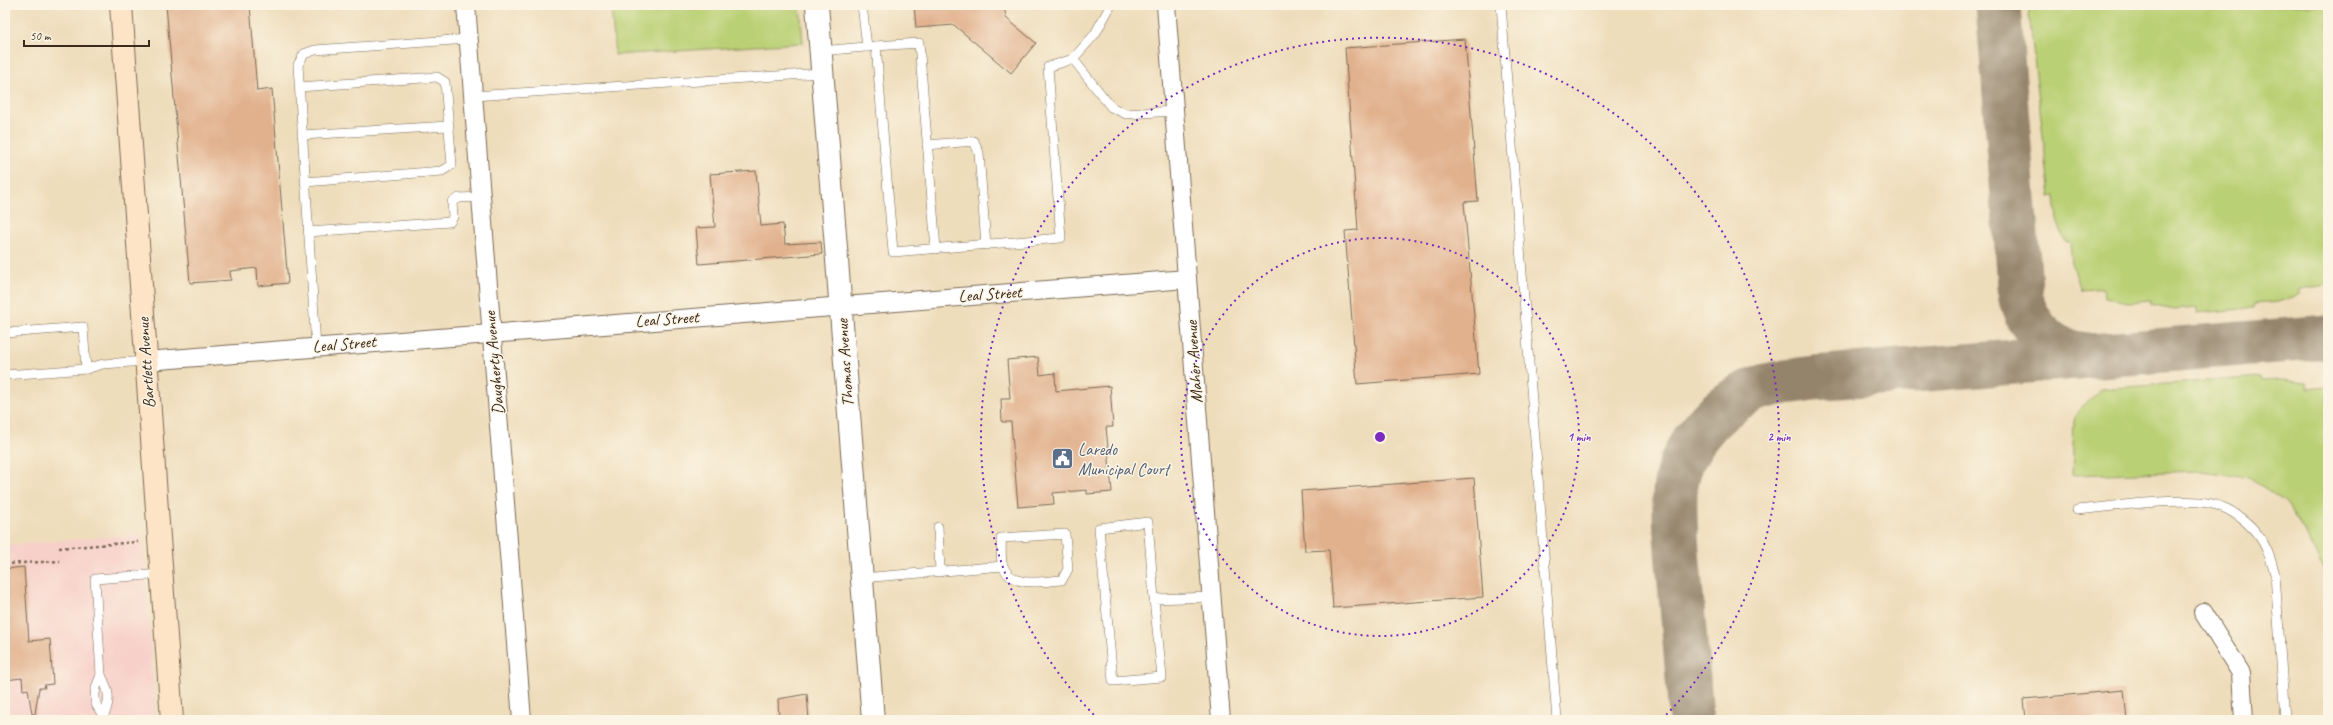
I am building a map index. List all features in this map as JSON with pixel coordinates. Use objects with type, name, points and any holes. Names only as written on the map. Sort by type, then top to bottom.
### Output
[{"type":"main road","name":"Bartlett Avenue","points":[[121,5],[172,720]]},
{"type":"street","name":"Daugherty Avenue","points":[[466,5],[522,720]]},
{"type":"street","name":"Thomas Avenue","points":[[817,5],[873,720]]},
{"type":"street","name":"Maher Avenue","points":[[1166,5],[1222,720]]},
{"type":"street","name":"Leal Street","points":[[146,361],[491,332],[1188,279]]},
{"type":"street","points":[[2203,612],[2241,673],[2244,720]]},
{"type":"lane","points":[[862,5],[871,47],[893,252],[1061,238],[1048,67],[1073,59],[1095,34],[1111,5]]},
{"type":"lane","points":[[1501,5],[1557,720]]},
{"type":"lane","points":[[316,347],[298,64],[304,54],[315,50],[468,39]]},
{"type":"lane","points":[[820,51],[919,43],[936,249]]},
{"type":"lane","points":[[1073,59],[1111,107],[1126,114],[1174,111]]},
{"type":"lane","points":[[473,96],[822,73]]},
{"type":"lane","points":[[299,87],[437,77],[445,82],[452,165],[442,171],[305,182]]},
{"type":"lane","points":[[302,136],[448,126]]},
{"type":"lane","points":[[928,145],[974,142],[979,153],[986,245]]},
{"type":"lane","points":[[308,232],[450,222],[453,217],[452,202],[459,198],[481,197]]},
{"type":"lane","points":[[5,333],[83,327],[86,369]]},
{"type":"lane","points":[[5,375],[86,369],[103,364],[146,361]]},
{"type":"lane","points":[[2077,510],[2178,502],[2205,502],[2223,507],[2241,519],[2258,535],[2267,551],[2275,574],[2285,720]]},
{"type":"lane","points":[[1148,522],[1154,599],[1162,677],[1113,681],[1099,528],[1148,522]]},
{"type":"lane","points":[[938,527],[940,572]]},
{"type":"lane","points":[[1064,534],[1068,569],[1062,580],[1024,583],[1014,578],[1003,566],[1002,538],[1064,534]]},
{"type":"lane","points":[[862,578],[1003,566]]},
{"type":"lane","points":[[104,717],[109,704],[108,688],[101,675],[94,579],[161,574]]},
{"type":"lane","points":[[1154,599],[1212,597]]},
{"type":"lane","points":[[101,675],[95,690],[96,705],[104,717]]},
{"type":"path","points":[[59,548],[138,542]]},
{"type":"path","points":[[5,564],[60,561]]},
{"type":"shaded area","points":[[142,534],[156,720],[5,720],[5,545]]},
{"type":"green space","points":[[611,5],[800,5],[803,43],[615,55]]},
{"type":"green space","points":[[2028,5],[2328,5],[2328,285],[2299,289],[2299,295],[2278,302],[2254,304],[2254,308],[2197,313],[2197,308],[2174,310],[2151,305],[2151,300],[2128,302],[2105,298],[2104,288],[2081,290],[2072,264],[2070,243],[2065,243],[2057,220],[2055,196],[2050,197]]},
{"type":"green space","points":[[2260,377],[2261,381],[2282,380],[2306,383],[2307,389],[2328,387],[2328,578],[2306,534],[2286,503],[2249,477],[2200,471],[2072,475],[2074,421],[2080,409],[2101,389]]},
{"type":"building","points":[[166,5],[250,5],[257,91],[272,89],[288,283],[258,286],[257,268],[230,271],[231,280],[190,283]]},
{"type":"building","points":[[914,5],[1004,5],[1006,18],[1036,43],[1011,73],[954,25],[916,28]]},
{"type":"building","points":[[1465,39],[1478,201],[1464,202],[1479,374],[1357,384],[1345,231],[1358,230],[1345,48]]},
{"type":"building","points":[[756,171],[761,226],[783,224],[785,244],[821,242],[822,254],[699,264],[696,228],[715,227],[710,174]]},
{"type":"building","name":"Laredo Municipal Court","points":[[1038,357],[1040,375],[1055,373],[1056,391],[1110,386],[1113,427],[1106,427],[1112,492],[1087,494],[1087,490],[1053,493],[1054,504],[1018,507],[1011,422],[1002,422],[1001,399],[1010,399],[1007,360]]},
{"type":"building","points":[[1474,478],[1483,597],[1333,608],[1329,550],[1305,551],[1301,491]]},
{"type":"building","points":[[24,567],[29,641],[50,639],[53,684],[44,685],[45,688],[39,688],[35,714],[32,714],[28,689],[23,690],[22,678],[5,680],[5,569]]},
{"type":"building","points":[[2124,690],[2127,720],[2026,720],[2024,699]]},
{"type":"building","points":[[807,694],[809,720],[779,720],[778,699]]},
{"type":"taxiway","points":[[1998,5],[2021,299],[2030,321],[2045,338],[2064,350],[2087,355]]},
{"type":"taxiway","points":[[1691,720],[1676,538],[1675,493],[1677,477],[1682,462],[1699,434],[1722,409],[1735,400],[1749,392],[1765,386],[1814,378],[2328,337]]},
{"type":"place","name":"Laredo Municipal Court","points":[[1062,459]]}]
